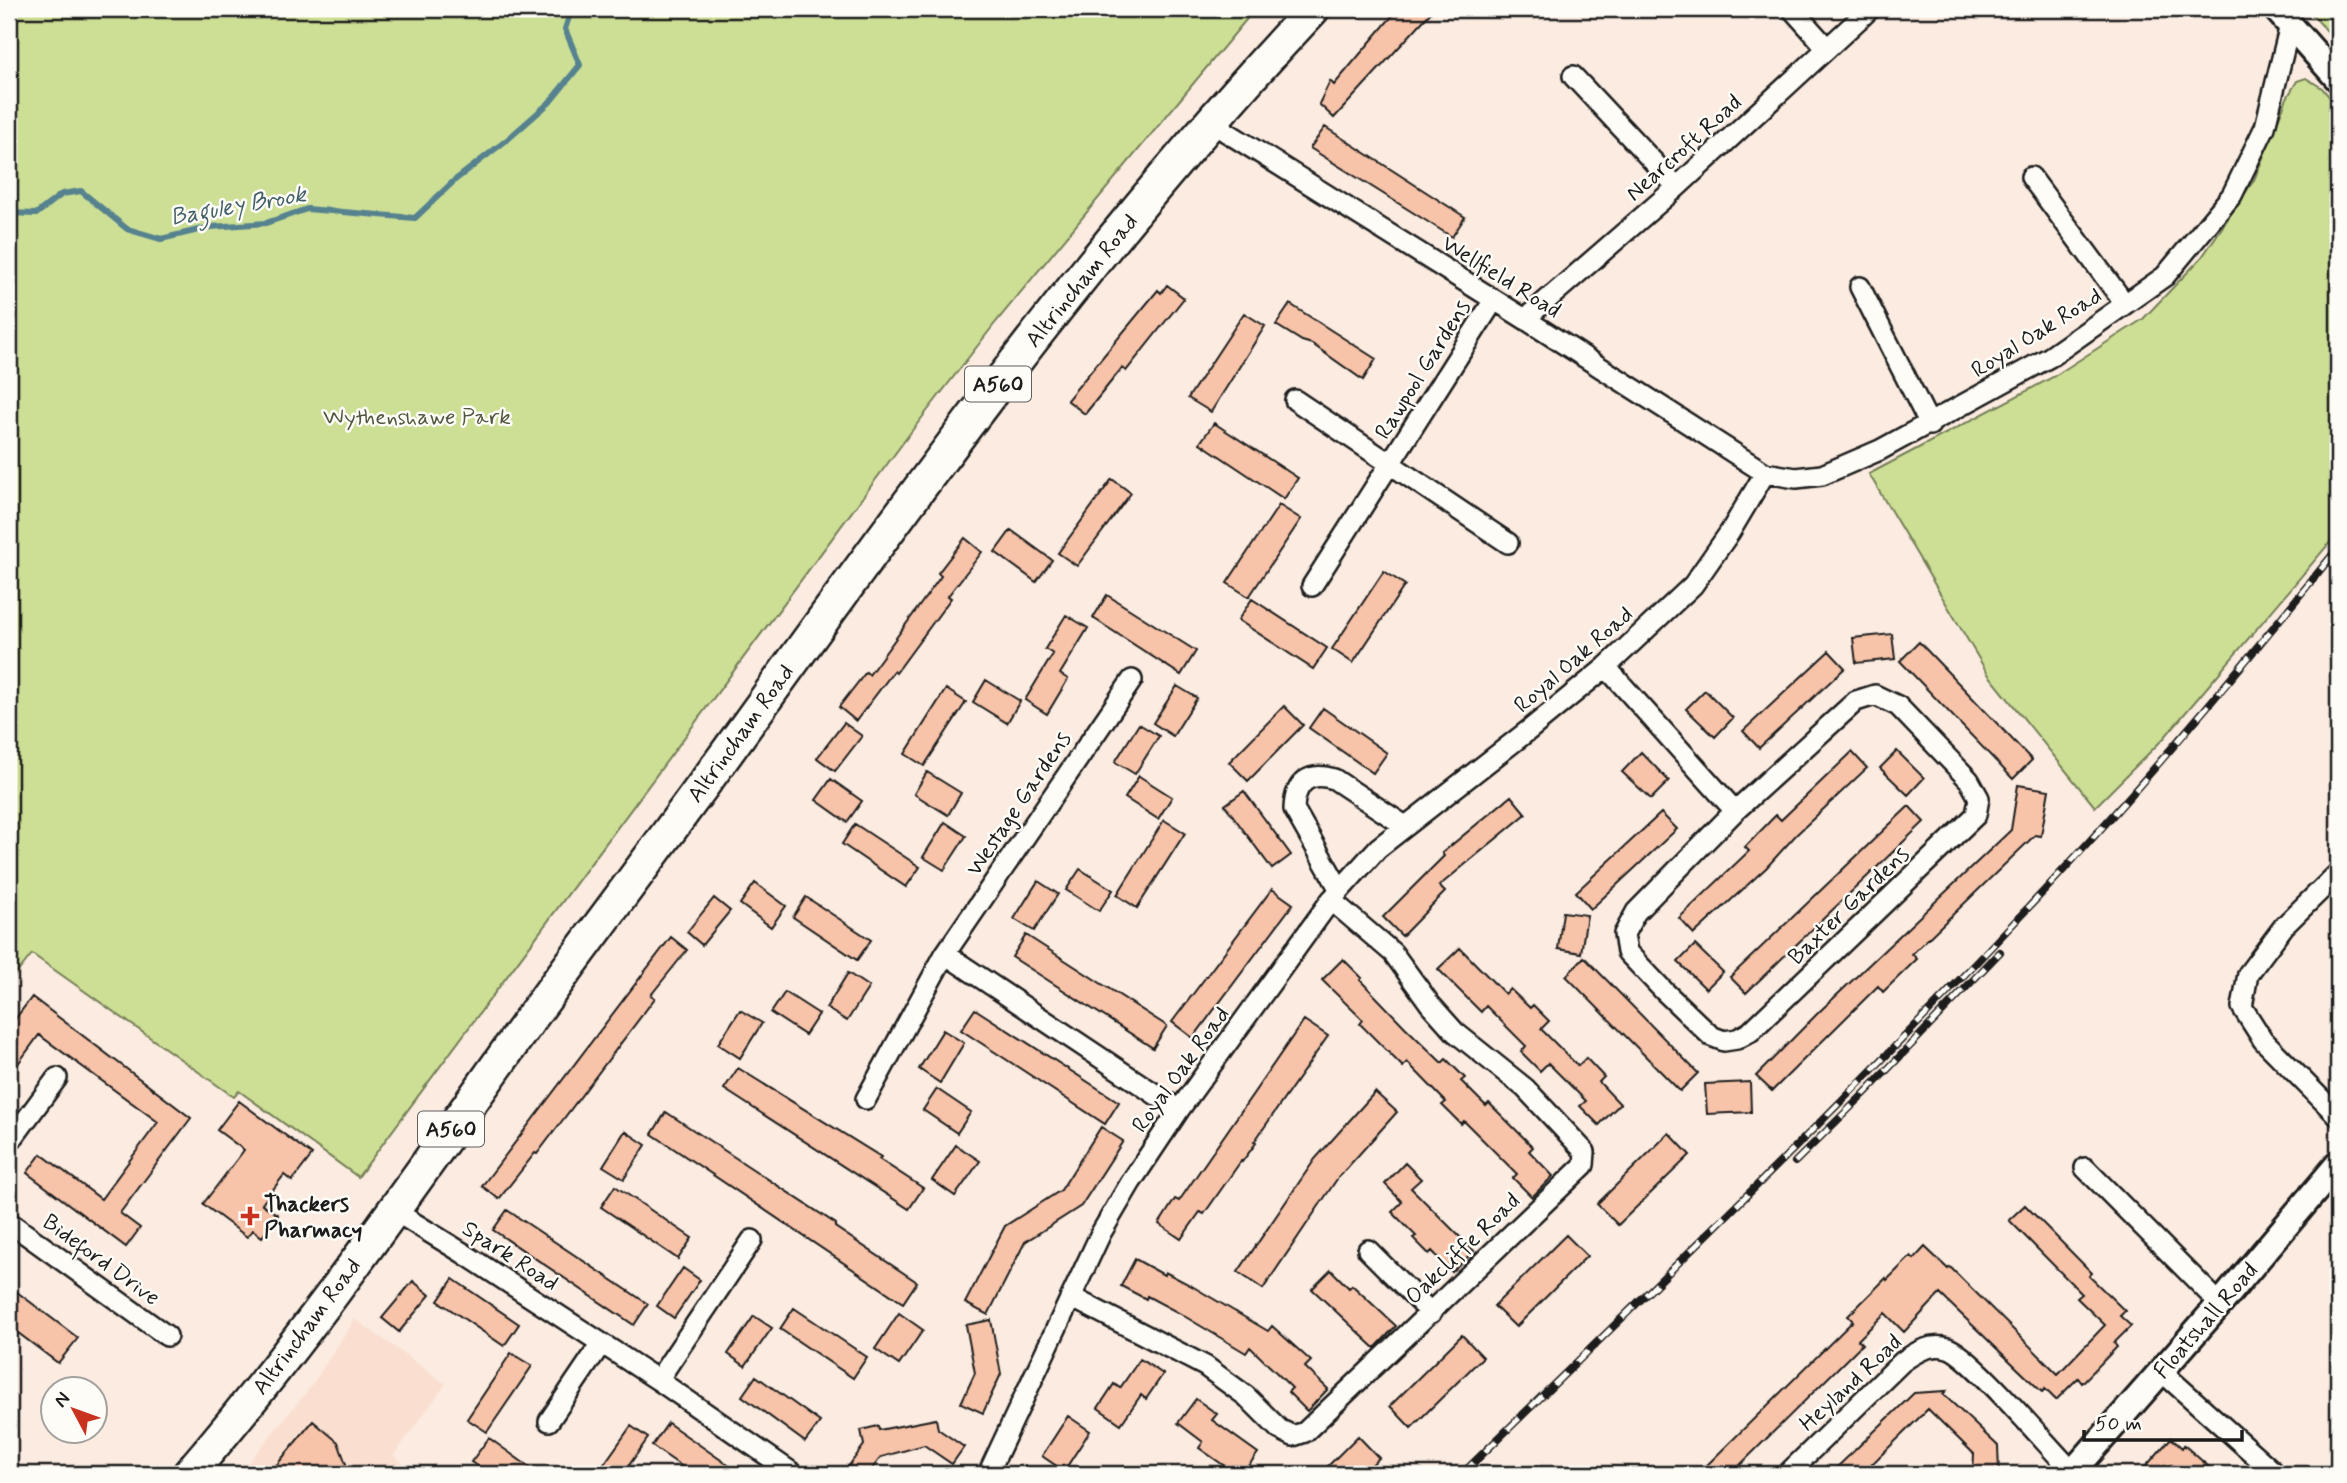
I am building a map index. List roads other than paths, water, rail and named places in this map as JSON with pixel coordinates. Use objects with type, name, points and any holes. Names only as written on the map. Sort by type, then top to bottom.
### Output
[{"type":"highway","name":"Altrincham Road","points":[[189,1474],[290,1350],[982,404],[1129,220],[1313,9]]},
{"type":"street","points":[[1792,9],[1827,48]]},
{"type":"street","name":"Nearcroft Road","points":[[1525,319],[1677,187],[1870,9]]},
{"type":"street","points":[[2283,17],[2338,79]]},
{"type":"street","name":"Royal Oak Road","points":[[988,1474],[1101,1233],[1130,1182],[1335,895],[1378,848],[1606,667],[1693,585],[1730,532],[1765,473],[1796,478],[1822,475],[1880,450],[2050,357],[2165,276],[2232,195],[2265,127],[2283,17]]},
{"type":"street","points":[[1573,76],[1677,187]]},
{"type":"street","name":"Wellfield Road","points":[[1212,123],[1765,473]]},
{"type":"street","points":[[2031,177],[2125,304]]},
{"type":"street","points":[[1860,287],[1930,425]]},
{"type":"street","name":"Rawpool Gardens","points":[[1312,586],[1494,300]]},
{"type":"street","name":"Rawpool Gardens","points":[[1295,400],[1508,543]]},
{"type":"street","points":[[1606,667],[1735,811]]},
{"type":"street","name":"Westage Gardens","points":[[866,1099],[945,954],[1132,680]]},
{"type":"street","name":"Baxter Gardens","points":[[1875,695],[1898,706],[1969,780],[1979,797],[1976,814],[1760,1023],[1737,1039],[1724,1041],[1711,1036],[1664,991],[1628,952],[1624,934],[1636,912],[1735,811],[1856,701],[1875,695]]},
{"type":"street","points":[[1335,895],[1294,809],[1294,800],[1300,786],[1310,777],[1322,775],[1334,779],[1405,826]]},
{"type":"street","points":[[2338,873],[2284,926],[2248,974],[2242,1007],[2263,1040],[2338,1116]]},
{"type":"street","name":"Oakcliffe Road","points":[[1071,1297],[1205,1366],[1246,1396],[1279,1429],[1293,1436],[1305,1432],[1584,1165],[1585,1152],[1525,1088],[1455,1032],[1430,1004],[1394,953],[1335,895]]},
{"type":"street","points":[[945,954],[1179,1110]]},
{"type":"street","points":[[9,1143],[57,1078]]},
{"type":"street","name":"Floatshall Road","points":[[2072,1473],[2338,1164]]},
{"type":"street","points":[[2085,1168],[2220,1304]]},
{"type":"street","name":"Spark Road","points":[[393,1210],[658,1380],[794,1474]]},
{"type":"street","name":"Bideford Drive","points":[[9,1222],[167,1335]]},
{"type":"street","points":[[658,1380],[752,1240]]},
{"type":"street","points":[[1368,1250],[1431,1313]]},
{"type":"street","points":[[550,1420],[601,1344]]},
{"type":"street","name":"Heyland Road","points":[[1787,1474],[1902,1362],[1923,1348],[1948,1349],[1971,1364],[2072,1473]]},
{"type":"street","points":[[2161,1371],[2276,1474]]},
{"type":"waterway","name":"Baguley Brook","points":[[9,213],[36,214],[62,194],[81,191],[127,229],[161,239],[211,227],[266,223],[307,209],[415,218],[455,180],[549,103],[580,65],[565,29],[570,14],[579,9]]},
{"type":"railway","points":[[1462,1474],[1828,1114],[2042,893],[2193,724],[2338,548]]},
{"type":"railway","points":[[1795,1162],[2000,952]]},
{"type":"place","name":"Thackers Pharmacy","points":[[250,1216]]},
{"type":"park label","name":"Wythenshawe Park","points":[[417,416]]}]
